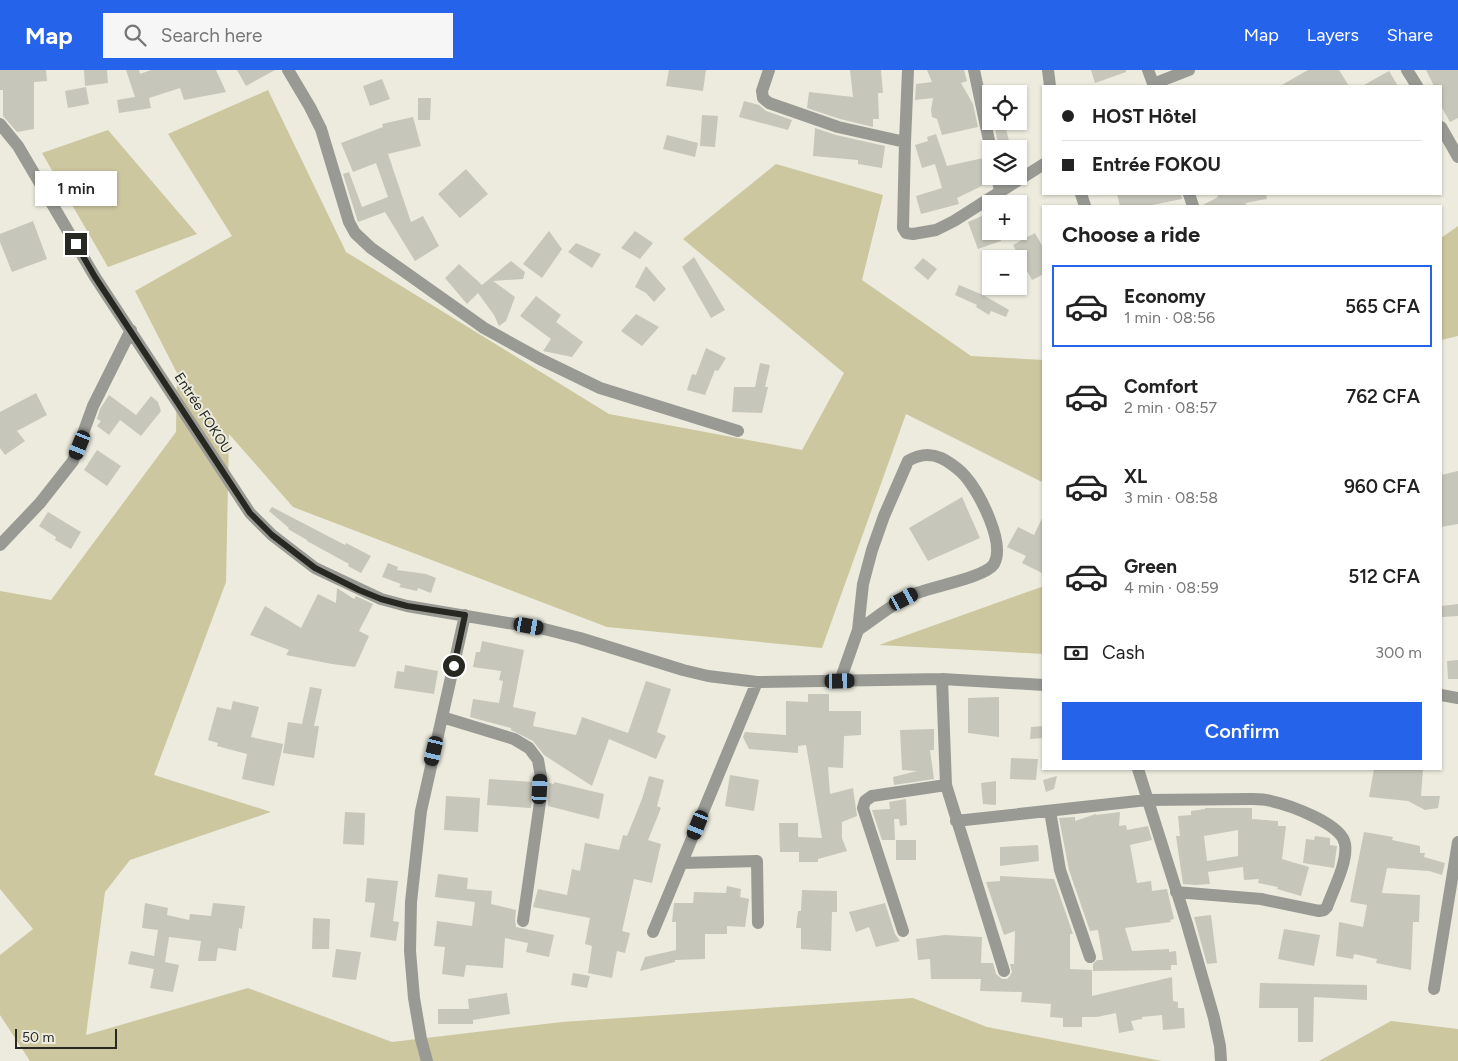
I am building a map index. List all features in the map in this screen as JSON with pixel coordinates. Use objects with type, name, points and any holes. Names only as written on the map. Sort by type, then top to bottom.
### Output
[{"type":"street","points":[[288,70],[310,106],[321,129],[349,222],[355,233],[371,248],[484,328],[540,359],[600,388],[738,431]]},
{"type":"street","points":[[770,70],[762,91],[763,98],[769,103],[838,127],[905,142]]},
{"type":"street","points":[[908,70],[903,228],[906,233],[912,234],[936,230],[954,221],[1042,165]]},
{"type":"street","points":[[974,70],[989,140]]},
{"type":"street","points":[[1048,70],[1050,85]]},
{"type":"street","points":[[1148,70],[1154,85],[1189,70]]},
{"type":"street","points":[[1406,70],[1416,85]]},
{"type":"street","name":"Entrée FOKOU","points":[[0,124],[18,146],[95,277],[235,492],[250,513],[272,535],[315,568],[381,599],[407,606],[544,629],[708,676],[757,682],[942,680],[1042,685]]},
{"type":"street","points":[[1442,129],[1458,157]]},
{"type":"street","points":[[999,185],[1000,191]]},
{"type":"street","points":[[0,545],[40,503],[73,461],[93,406],[131,330]]},
{"type":"street","points":[[840,681],[858,630],[863,584],[872,550],[884,516],[908,461],[917,456],[927,455],[941,458],[965,476],[986,509],[995,533],[994,563],[986,571],[976,575],[913,594],[858,630]]},
{"type":"street","points":[[427,1061],[414,998],[410,951],[410,902],[421,811],[465,615]]},
{"type":"street","points":[[942,680],[946,785],[1004,971]]},
{"type":"street","points":[[654,932],[757,682]]},
{"type":"street","points":[[1442,695],[1458,698]]},
{"type":"street","points":[[442,717],[514,739],[529,748],[538,760],[541,777],[540,802],[523,921]]},
{"type":"street","points":[[1138,770],[1214,1018],[1221,1061]]},
{"type":"street","points":[[903,931],[863,808],[865,801],[872,796],[946,785]]},
{"type":"street","points":[[956,821],[1147,800],[1269,800],[1314,817],[1330,826],[1342,836],[1345,844],[1345,857],[1327,907],[1324,910],[1318,911],[1261,899],[1176,892]]},
{"type":"street","points":[[1050,811],[1060,870],[1090,957]]},
{"type":"street","points":[[1434,988],[1458,842]]},
{"type":"street","points":[[682,862],[757,861],[758,923]]},
{"type":"shaded area","points":[[268,90],[346,252],[609,414],[802,450],[844,373],[683,239],[776,164],[883,195],[862,280],[971,356],[1042,360],[1042,482],[906,414],[822,648],[607,627],[293,507],[229,434],[226,582],[154,775],[271,812],[130,860],[105,892],[86,1035],[248,988],[392,1042],[562,1022],[913,998],[987,1027],[1162,1061],[30,1061],[0,1015],[0,955],[33,929],[0,889],[0,591],[51,600],[176,432],[177,373],[135,291],[232,236],[168,134]]},
{"type":"shaded area","points":[[108,130],[197,234],[108,267],[42,153]]},
{"type":"shaded area","points":[[1458,226],[1458,336],[1442,340],[1442,237]]},
{"type":"shaded area","points":[[1042,587],[1042,654],[879,645]]},
{"type":"shaded area","points":[[1391,1021],[1458,1029],[1458,1061],[1319,1061]]},
{"type":"building","points":[[0,70],[46,70],[47,81],[34,82],[34,129],[17,132],[3,116],[3,90],[0,90]]},
{"type":"building","points":[[84,70],[107,70],[108,83],[85,86]]},
{"type":"building","points":[[126,70],[139,70],[140,74],[151,70],[216,70],[226,92],[184,100],[180,88],[149,98],[151,108],[119,113],[117,100],[135,97]]},
{"type":"building","points":[[237,70],[275,70],[246,86]]},
{"type":"building","points":[[669,70],[706,70],[703,91],[666,86]]},
{"type":"building","points":[[850,70],[881,70],[883,93],[878,93],[879,119],[873,119],[873,127],[807,108],[809,92],[853,97]]},
{"type":"building","points":[[927,70],[964,70],[967,81],[961,83],[973,104],[978,127],[942,135],[937,119],[932,117],[933,98],[915,100],[916,84],[932,82]]},
{"type":"building","points":[[1091,70],[1126,70],[1126,72],[1095,83]]},
{"type":"building","points":[[1308,70],[1339,70],[1348,85],[1282,85]]},
{"type":"building","points":[[1426,70],[1458,70],[1458,118],[1450,122],[1442,108],[1442,85],[1434,85]]},
{"type":"building","points":[[1389,71],[1397,85],[1364,85]]},
{"type":"building","points":[[382,79],[390,99],[370,106],[363,86]]},
{"type":"building","points":[[86,87],[89,104],[68,108],[65,91]]},
{"type":"building","points":[[418,98],[431,98],[430,120],[418,120]]},
{"type":"building","points":[[744,101],[759,105],[766,111],[792,120],[788,130],[739,117]]},
{"type":"building","points":[[702,115],[718,116],[715,147],[700,146]]},
{"type":"building","points":[[413,117],[421,146],[388,154],[411,222],[423,216],[439,246],[415,261],[385,212],[358,222],[343,174],[349,172],[362,207],[388,197],[376,163],[353,172],[341,143],[383,127],[382,124]]},
{"type":"building","points":[[815,128],[836,135],[885,146],[882,168],[858,164],[858,160],[813,156]]},
{"type":"building","points":[[995,130],[1006,130],[1009,140],[997,140]]},
{"type":"building","points":[[936,134],[947,166],[982,158],[982,185],[984,185],[957,198],[959,204],[921,214],[916,196],[942,188],[935,164],[922,168],[915,145],[928,141],[927,137]]},
{"type":"building","points":[[667,135],[698,143],[695,157],[663,149]]},
{"type":"building","points":[[466,169],[488,194],[460,218],[438,194]]},
{"type":"building","points":[[1117,195],[1181,195],[1182,199],[1152,205],[1120,205]]},
{"type":"building","points":[[1217,195],[1266,195],[1267,199],[1245,203],[1246,205],[1203,205],[1218,197]]},
{"type":"building","points":[[982,216],[982,240],[1001,241],[978,249],[968,222]]},
{"type":"building","points":[[33,221],[47,259],[12,272],[0,242],[0,234]]},
{"type":"building","points":[[549,231],[562,249],[542,278],[523,264]]},
{"type":"building","points":[[635,231],[653,243],[640,259],[621,248]]},
{"type":"building","points":[[1035,233],[1042,245],[1042,275],[1032,280],[1027,271],[1027,250],[1016,250],[1013,245],[1022,240],[1027,240],[1027,237]]},
{"type":"building","points":[[576,243],[601,254],[592,268],[568,252]]},
{"type":"building","points":[[694,257],[725,310],[711,318],[682,267]]},
{"type":"building","points":[[923,258],[937,269],[928,280],[914,268]]},
{"type":"building","points":[[511,261],[525,272],[523,279],[493,281],[515,297],[506,321],[499,326],[494,315],[478,293],[467,304],[445,278],[459,264],[482,285]]},
{"type":"building","points":[[646,266],[666,289],[654,302],[646,293],[635,287]]},
{"type":"building","points":[[959,285],[983,295],[1009,310],[1006,317],[991,311],[989,315],[976,307],[977,305],[955,295]]},
{"type":"building","points":[[536,296],[561,315],[556,322],[583,342],[572,357],[543,351],[551,339],[520,316]]},
{"type":"building","points":[[636,314],[659,327],[642,346],[621,331]]},
{"type":"building","points":[[706,348],[726,358],[718,371],[715,370],[705,395],[687,390],[692,374],[696,375]]},
{"type":"building","points":[[760,363],[770,365],[765,387],[768,387],[762,413],[732,412],[734,387],[755,387]]},
{"type":"building","points":[[36,393],[47,415],[17,431],[25,441],[5,455],[0,448],[0,412]]},
{"type":"building","points":[[109,395],[136,415],[151,396],[158,402],[161,411],[141,436],[120,420],[109,435],[97,426],[101,421],[97,419],[100,409]]},
{"type":"building","points":[[97,450],[121,466],[107,486],[84,470]]},
{"type":"building","points":[[1458,471],[1458,524],[1442,527],[1442,475]]},
{"type":"building","points":[[962,497],[980,538],[928,561],[909,528]]},
{"type":"building","points":[[272,507],[345,545],[346,543],[371,556],[361,573],[348,566],[349,564],[288,529],[269,511]]},
{"type":"building","points":[[48,512],[81,532],[71,549],[55,540],[56,537],[39,526]]},
{"type":"building","points":[[1042,518],[1042,573],[1022,563],[1026,556],[1007,547],[1018,527],[1034,535]]},
{"type":"building","points":[[388,563],[398,567],[397,570],[426,574],[436,578],[431,593],[418,588],[417,591],[399,587],[401,584],[382,577]]},
{"type":"building","points":[[337,588],[354,599],[356,596],[373,604],[359,631],[369,636],[355,667],[286,655],[289,650],[250,635],[265,606],[301,628],[318,594],[336,603]]},
{"type":"building","points":[[1458,604],[1458,616],[1442,617],[1442,606]]},
{"type":"building","points":[[482,641],[524,650],[513,707],[536,712],[533,726],[576,735],[582,717],[628,733],[646,681],[671,689],[657,732],[666,736],[656,759],[609,739],[592,786],[544,755],[533,741],[511,730],[511,728],[470,717],[473,699],[499,703],[503,681],[499,680],[501,671],[473,667],[476,652],[480,652]]},
{"type":"building","points":[[1458,660],[1458,679],[1448,679],[1447,661]]},
{"type":"building","points":[[405,665],[438,671],[434,694],[394,688],[397,671],[404,672]]},
{"type":"building","points":[[310,687],[322,689],[314,726],[319,726],[314,758],[283,753],[288,722],[302,724]]},
{"type":"building","points":[[808,694],[829,694],[829,711],[861,711],[861,735],[844,736],[843,768],[828,767],[830,794],[853,788],[857,816],[842,822],[842,838],[847,851],[818,859],[818,862],[799,862],[799,852],[780,852],[779,823],[798,823],[798,837],[822,838],[806,745],[798,746],[798,753],[749,749],[743,737],[745,732],[786,735],[786,701],[808,702]]},
{"type":"building","points":[[999,697],[999,737],[968,733],[968,698]]},
{"type":"building","points":[[233,701],[259,707],[251,737],[283,744],[274,786],[242,779],[247,754],[217,746],[218,743],[208,740],[217,707],[231,710]]},
{"type":"building","points":[[1042,726],[1042,738],[1030,739],[1031,727]]},
{"type":"building","points":[[934,729],[934,750],[930,750],[934,779],[894,785],[893,777],[917,771],[902,770],[900,730]]},
{"type":"building","points":[[1011,758],[1038,759],[1036,780],[1010,779]]},
{"type":"building","points":[[1374,770],[1423,770],[1421,796],[1440,796],[1438,808],[1425,810],[1408,801],[1369,797]]},
{"type":"building","points":[[730,775],[759,780],[754,811],[725,806]]},
{"type":"building","points":[[649,776],[664,780],[657,806],[661,808],[648,840],[661,844],[652,883],[634,879],[622,931],[630,933],[625,953],[617,951],[612,978],[588,973],[592,946],[585,944],[590,918],[533,907],[538,889],[567,895],[572,869],[580,871],[585,843],[619,850],[623,835],[627,836],[642,799]]},
{"type":"building","points":[[1057,776],[1054,789],[1046,792],[1043,780]]},
{"type":"building","points":[[489,779],[533,782],[531,808],[487,805]]},
{"type":"building","points":[[996,781],[996,805],[983,804],[981,783]]},
{"type":"building","points":[[554,782],[604,794],[599,819],[548,806],[549,783],[554,784]]},
{"type":"building","points":[[446,796],[480,798],[478,832],[444,830]]},
{"type":"building","points":[[906,799],[907,825],[900,826],[899,819],[894,819],[895,840],[882,840],[872,810],[890,809],[889,802]]},
{"type":"building","points":[[1252,808],[1252,819],[1278,821],[1278,826],[1286,826],[1282,859],[1309,867],[1301,896],[1277,889],[1278,887],[1258,883],[1259,879],[1244,880],[1243,867],[1208,872],[1210,884],[1183,884],[1176,836],[1180,836],[1178,816],[1191,815],[1191,811]],"holes":[[[1238,830],[1238,856],[1207,861],[1204,836]]]},
{"type":"building","points":[[345,812],[365,813],[364,845],[343,844]]},
{"type":"building","points":[[1120,812],[1119,826],[1126,825],[1127,830],[1148,826],[1152,840],[1130,845],[1137,883],[1151,881],[1152,891],[1167,889],[1174,919],[1170,920],[1171,922],[1125,928],[1132,951],[1169,949],[1169,952],[1176,951],[1177,965],[1171,965],[1171,970],[1093,971],[1093,964],[1097,960],[1103,960],[1098,930],[1090,931],[1069,870],[1059,818],[1075,817],[1075,821],[1096,814]]},
{"type":"building","points":[[1364,832],[1393,837],[1392,840],[1420,846],[1420,853],[1425,853],[1424,857],[1445,863],[1442,875],[1429,871],[1387,868],[1382,893],[1420,895],[1419,922],[1413,922],[1411,970],[1376,963],[1377,959],[1354,954],[1353,959],[1336,956],[1339,922],[1363,927],[1367,905],[1350,902]]},
{"type":"building","points":[[1315,836],[1330,838],[1330,845],[1337,846],[1334,868],[1303,863],[1306,839],[1314,840]]},
{"type":"building","points":[[896,840],[916,840],[916,860],[896,860]]},
{"type":"building","points":[[1038,845],[1039,861],[1000,866],[1000,847]]},
{"type":"building","points":[[438,874],[468,878],[467,889],[492,891],[491,904],[516,910],[516,927],[554,935],[549,957],[526,952],[528,943],[505,938],[503,968],[466,965],[464,977],[442,974],[445,947],[434,946],[437,921],[472,926],[475,902],[435,897]]},
{"type":"building","points":[[1000,876],[1054,879],[1073,934],[1070,934],[1070,969],[1092,970],[1092,996],[1172,977],[1173,1001],[1178,1002],[1178,1008],[1184,1008],[1185,1028],[1163,1030],[1162,1015],[1142,1017],[1142,1019],[1131,1021],[1134,1030],[1119,1033],[1116,1013],[1097,1017],[1082,1017],[1082,1027],[1063,1027],[1063,1018],[1050,1017],[1051,1004],[1021,1002],[1022,992],[980,991],[981,979],[931,979],[930,959],[918,960],[916,939],[945,935],[982,937],[981,963],[993,963],[996,974],[1002,979],[1007,979],[1010,976],[1012,972],[1010,964],[1014,964],[1015,931],[1004,935],[986,882],[1000,881]]},
{"type":"building","points":[[367,878],[398,881],[393,921],[399,922],[396,941],[370,937],[375,903],[365,902]]},
{"type":"building","points":[[727,886],[741,889],[740,897],[749,899],[745,927],[727,926],[727,934],[705,934],[705,959],[675,960],[675,962],[640,971],[645,957],[676,950],[676,922],[672,922],[674,903],[693,903],[694,892],[726,893]]},
{"type":"building","points":[[802,890],[837,891],[837,912],[832,912],[831,951],[801,949],[801,928],[796,928],[798,911],[801,911]]},
{"type":"building","points":[[145,903],[168,908],[167,915],[189,920],[190,914],[211,916],[213,903],[245,906],[242,929],[239,928],[236,951],[218,948],[216,961],[198,961],[201,941],[169,937],[165,962],[179,965],[173,992],[150,988],[154,969],[128,964],[131,951],[154,956],[158,930],[142,928]]},
{"type":"building","points":[[885,903],[895,934],[900,941],[876,947],[869,927],[856,932],[849,912]]},
{"type":"building","points":[[1211,915],[1217,963],[1207,964],[1194,917]]},
{"type":"building","points":[[313,918],[330,919],[329,949],[312,949]]},
{"type":"building","points":[[1284,929],[1320,935],[1314,966],[1278,959]]},
{"type":"building","points":[[336,949],[361,952],[356,980],[332,977]]},
{"type":"building","points":[[573,973],[590,976],[587,988],[571,985]]},
{"type":"building","points":[[1260,983],[1367,985],[1367,1000],[1314,997],[1313,1042],[1298,1042],[1298,1008],[1259,1008]]},
{"type":"building","points":[[507,993],[510,1014],[473,1020],[473,1024],[438,1024],[438,1009],[469,1009],[468,999]]},
{"type":"route","points":[[76,244],[95,277],[250,513],[272,535],[315,568],[359,590],[381,599],[407,606],[465,615],[454,666]]}]
